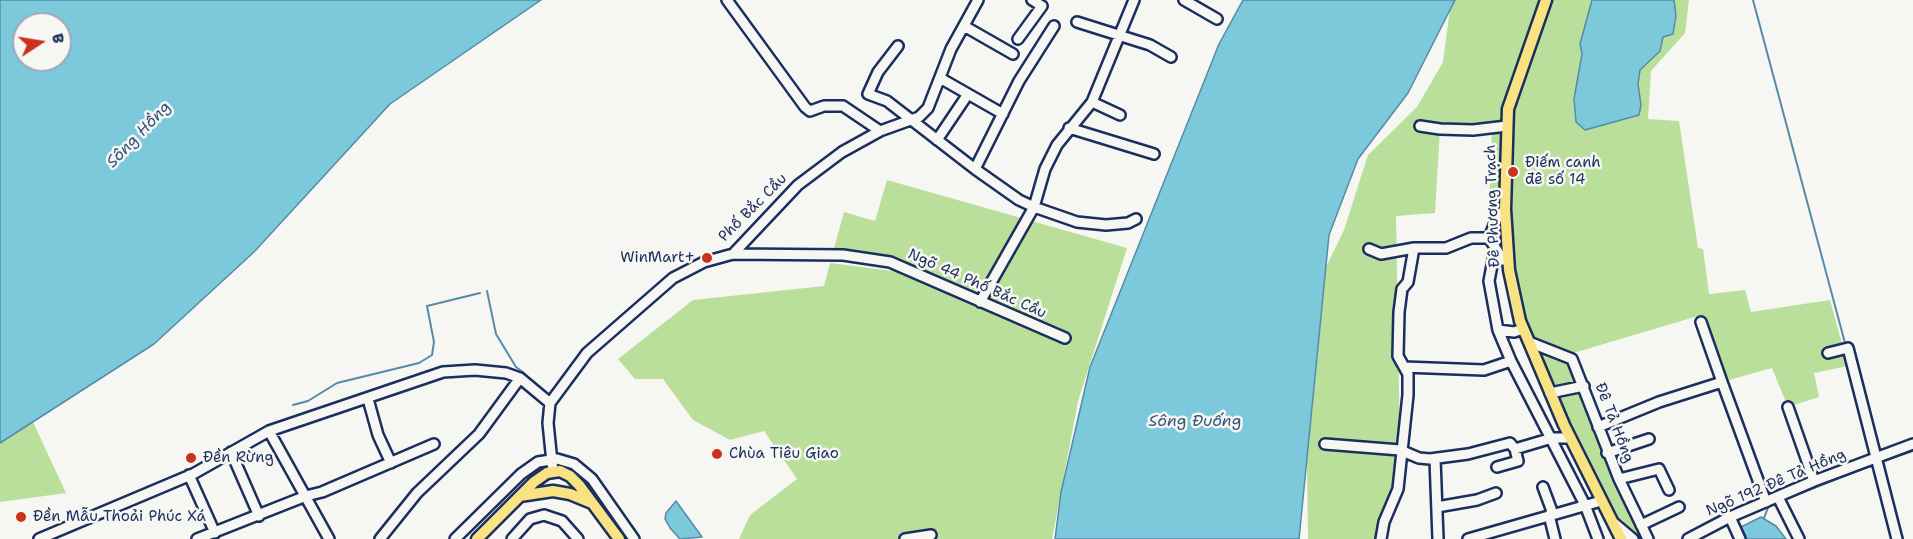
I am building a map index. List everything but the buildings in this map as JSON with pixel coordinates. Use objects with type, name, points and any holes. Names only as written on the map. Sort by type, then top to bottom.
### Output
[{"type":"main road","name":"Đê Phương Trạch","points":[[1546,0],[1508,109],[1505,209],[1509,270],[1528,342],[1570,438],[1621,539]]},
{"type":"main road","points":[[477,539],[540,477],[553,472],[570,476],[619,539]]},
{"type":"main road","points":[[520,496],[553,491],[570,494],[593,503]]},
{"type":"street","points":[[727,0],[805,107],[810,111],[824,106],[843,106],[880,131]]},
{"type":"street","points":[[912,121],[928,108],[978,0]]},
{"type":"street","points":[[1018,39],[1042,6],[1032,0]]},
{"type":"street","points":[[980,302],[1034,207],[1045,169],[1069,128],[1092,102],[1134,0]]},
{"type":"street","points":[[1184,0],[1217,19]]},
{"type":"street","points":[[1077,22],[1150,45],[1171,57]]},
{"type":"street","points":[[964,26],[1012,54]]},
{"type":"street","points":[[975,169],[1019,81],[1054,27]]},
{"type":"street","points":[[898,46],[878,72],[868,94],[887,101],[975,169],[1019,200],[1034,207],[1077,222],[1119,225],[1136,219]]},
{"type":"street","points":[[940,78],[1003,114]]},
{"type":"street","points":[[937,140],[968,94]]},
{"type":"street","points":[[1092,102],[1120,115]]},
{"type":"street","name":"Phố Bắc Cầu","points":[[550,403],[587,353],[657,291],[686,271],[733,254],[798,185],[842,152],[880,131],[912,121]]},
{"type":"street","points":[[1420,126],[1473,130],[1507,126]]},
{"type":"street","points":[[1069,128],[1154,154]]},
{"type":"street","points":[[1489,238],[1496,220],[1505,209]]},
{"type":"street","points":[[1369,249],[1381,254],[1414,248],[1446,248],[1471,238],[1489,238]]},
{"type":"street","points":[[1489,238],[1509,270]]},
{"type":"street","points":[[1381,539],[1384,522],[1398,489],[1400,450],[1408,395],[1408,374],[1398,356],[1399,312],[1402,289],[1408,282],[1414,248]]},
{"type":"street","name":"Ngõ 44 Phố Bắc Cầu","points":[[733,254],[843,255],[890,262],[1065,338]]},
{"type":"street","points":[[1501,258],[1493,260],[1489,281],[1498,330],[1511,361],[1586,505],[1598,539]]},
{"type":"street","points":[[1701,322],[1766,502]]},
{"type":"street","points":[[1498,330],[1514,332],[1523,329]]},
{"type":"street","name":"Đê Tả Hồng","points":[[1528,342],[1572,359],[1619,479],[1648,539]]},
{"type":"street","points":[[1828,352],[1848,348],[1897,539]]},
{"type":"street","points":[[1404,367],[1484,370],[1511,361]]},
{"type":"street","points":[[39,539],[189,475],[269,431],[443,372],[493,370],[520,378],[550,403],[548,423],[553,472]]},
{"type":"street","points":[[380,539],[417,493],[479,434],[520,378]]},
{"type":"street","points":[[1598,427],[1659,402],[1722,382]]},
{"type":"street","points":[[1550,393],[1584,386]]},
{"type":"street","points":[[368,399],[378,435],[391,463]]},
{"type":"street","points":[[1788,407],[1814,481]]},
{"type":"street","points":[[269,431],[329,539]]},
{"type":"street","points":[[1515,449],[1552,438],[1570,438]]},
{"type":"street","points":[[1608,452],[1649,439]]},
{"type":"street","points":[[1324,444],[1400,450],[1419,458],[1436,459],[1468,454],[1510,443],[1515,449],[1518,461],[1497,467]]},
{"type":"street","points":[[197,539],[306,496],[322,492],[434,444]]},
{"type":"street","name":"Ngõ 192 Đê Tả Hồng","points":[[1688,539],[1730,517],[1814,481],[1913,444]]},
{"type":"street","points":[[231,452],[259,516]]},
{"type":"street","points":[[455,539],[521,474],[538,462],[553,459],[570,462],[587,475],[634,539]]},
{"type":"street","points":[[1436,459],[1437,539]]},
{"type":"street","points":[[1619,479],[1659,470],[1662,471],[1668,490]]},
{"type":"street","points":[[189,475],[215,533]]},
{"type":"street","points":[[1543,488],[1551,514],[1555,539]]},
{"type":"street","points":[[1437,507],[1477,500],[1496,493]]},
{"type":"street","points":[[1778,497],[1799,539]]},
{"type":"street","points":[[1468,539],[1601,501]]},
{"type":"street","points":[[1641,525],[1679,507]]},
{"type":"street","points":[[512,539],[530,519],[544,515],[562,521],[578,539]]},
{"type":"street","points":[[1730,517],[1740,539]]},
{"type":"street","points":[[1610,520],[1633,539]]},
{"type":"street","points":[[1502,528],[1505,539]]},
{"type":"street","points":[[905,539],[931,535]]},
{"type":"green space","points":[[1455,0],[1689,0],[1685,33],[1651,71],[1648,119],[1679,121],[1698,248],[1703,249],[1709,294],[1745,290],[1751,312],[1830,300],[1848,366],[1814,373],[1819,397],[1788,407],[1772,368],[1722,382],[1698,316],[1570,354],[1647,539],[1621,539],[1520,321],[1505,209],[1489,210],[1492,128],[1440,129],[1435,213],[1396,216],[1400,450],[1379,539],[1308,539],[1307,463],[1326,267],[1344,230],[1368,155],[1417,107],[1443,62],[1450,9]]},
{"type":"green space","points":[[887,180],[1127,248],[1078,401],[1052,539],[739,539],[750,515],[797,479],[764,431],[730,440],[693,420],[663,379],[635,379],[618,359],[693,300],[824,286],[830,263],[908,273],[909,267],[833,252],[844,212],[875,221]]},
{"type":"green space","points":[[33,422],[66,493],[0,502],[0,443]]},
{"type":"water","name":"Sông Hồng","points":[[0,0],[541,0],[390,104],[254,252],[154,344],[0,443]]},
{"type":"water","name":"Sông Đuống","points":[[1243,0],[1455,0],[1408,93],[1358,159],[1329,235],[1299,539],[1055,539],[1061,492],[1090,367],[1219,44]]},
{"type":"water","points":[[1592,0],[1674,0],[1676,16],[1673,34],[1663,37],[1660,51],[1640,70],[1639,115],[1585,130],[1576,122],[1574,99],[1582,54],[1580,44]]},
{"type":"water","points":[[676,501],[702,537],[680,539],[670,528],[665,519],[666,513]]},
{"type":"water","points":[[1761,517],[1776,526],[1786,539],[1746,539],[1741,527]]},
{"type":"waterway","points":[[1753,0],[1845,343]]},
{"type":"waterway","points":[[487,291],[496,334],[516,367],[524,373]]},
{"type":"waterway","points":[[293,405],[308,401],[337,383],[419,363],[432,355],[434,342],[427,306],[480,293]]},
{"type":"waterway","points":[[1883,461],[1913,451]]},
{"type":"waterway","points":[[1786,499],[1875,464]]},
{"type":"waterway","points":[[1764,518],[1769,505],[1775,503]]},
{"type":"place","name":"Điếm canh đê số 14","points":[[1513,172]]},
{"type":"place","name":"WinMart+","points":[[707,258]]},
{"type":"place","name":"Chùa Tiêu Giao","points":[[717,454]]},
{"type":"place","name":"Đền Rừng","points":[[191,458]]},
{"type":"place","name":"Đền Mẫu Thoải Phúc Xá","points":[[21,517]]}]
